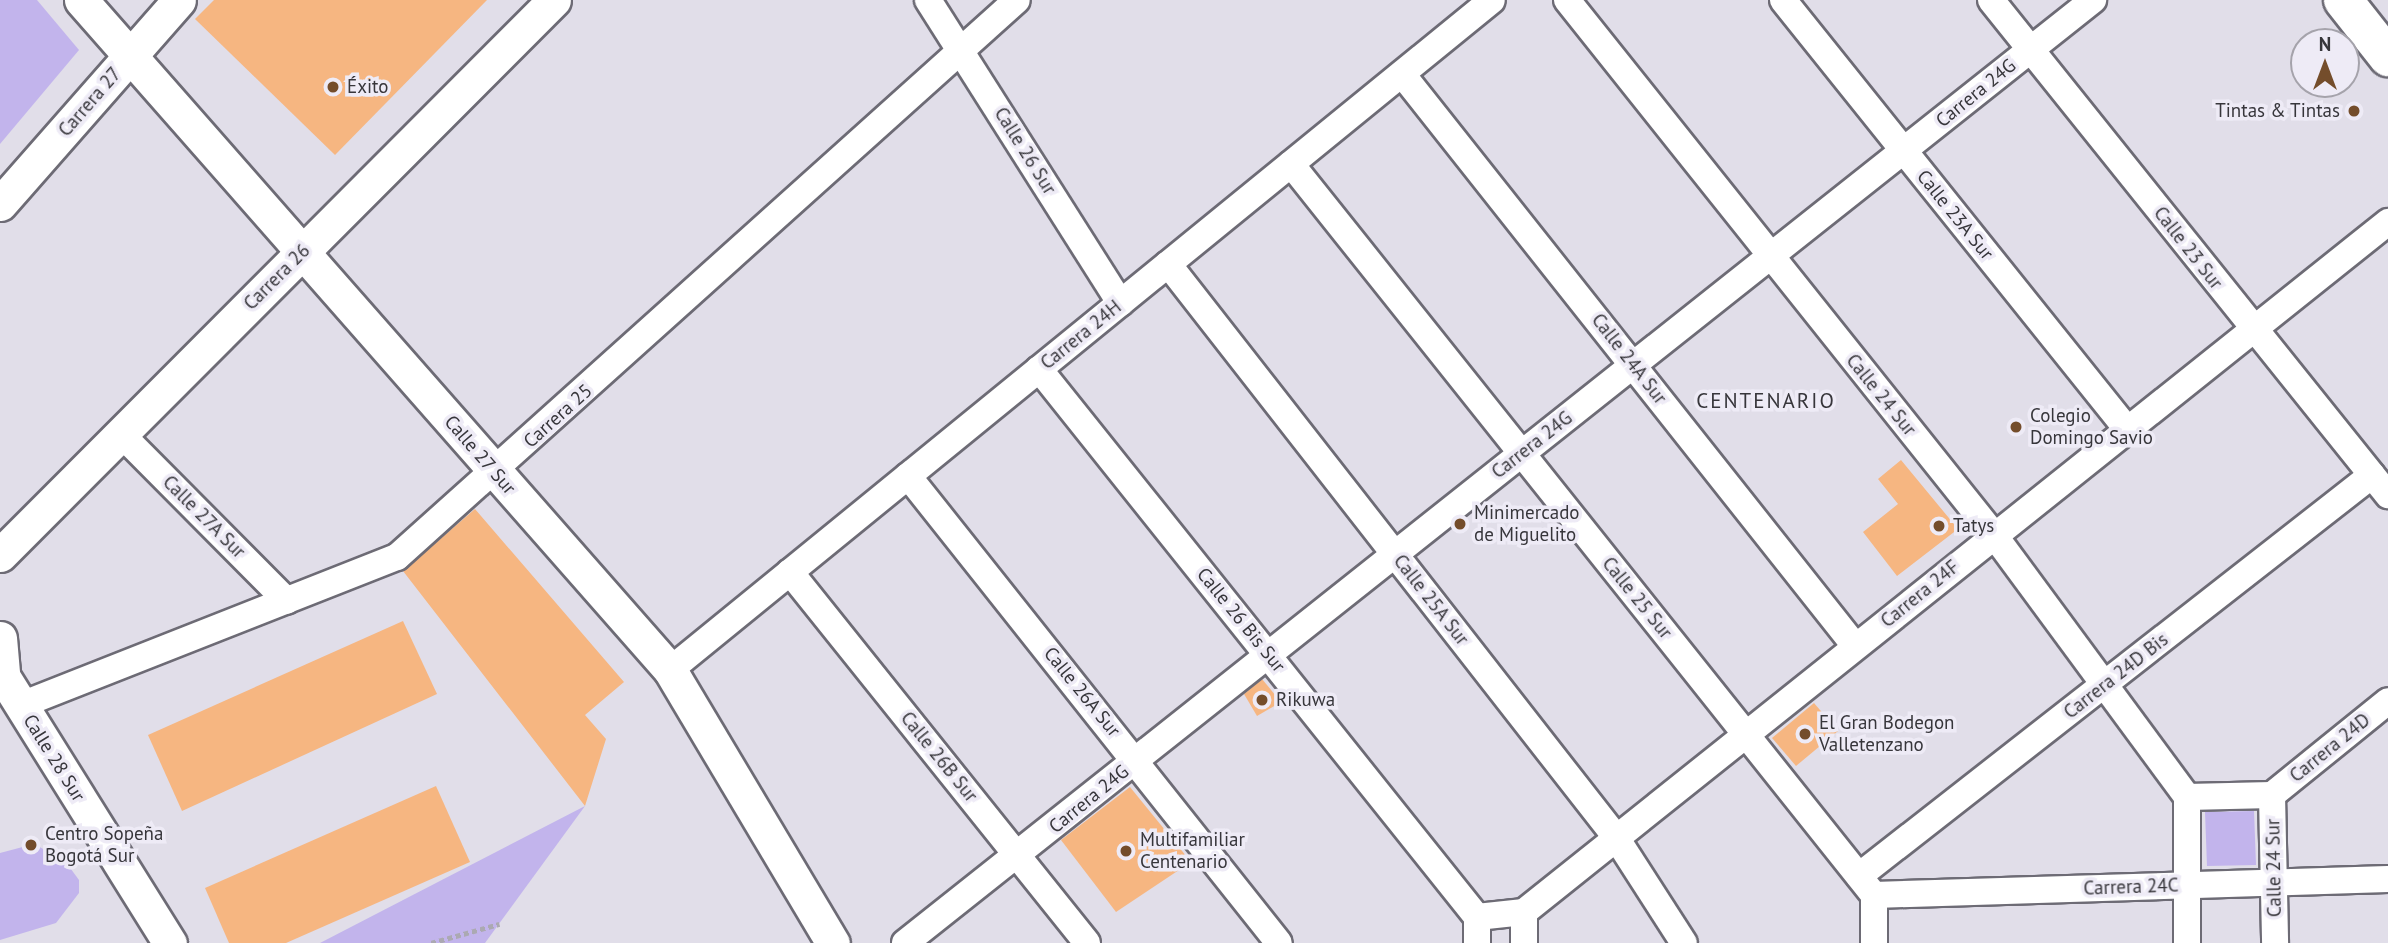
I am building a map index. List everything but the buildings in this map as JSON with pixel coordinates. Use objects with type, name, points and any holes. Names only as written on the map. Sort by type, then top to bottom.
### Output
[{"type":"main road","points":[[2343,0],[2388,58]]},
{"type":"street","name":"Calle 27 Sur","points":[[81,0],[670,670],[833,943]]},
{"type":"street","name":"Carrera 27","points":[[0,204],[179,0]]},
{"type":"street","name":"Carrera 26","points":[[0,555],[554,0]]},
{"type":"street","name":"Calle 26 Sur","points":[[928,0],[1121,303]]},
{"type":"street","name":"Carrera 25","points":[[21,705],[397,557],[496,472],[1017,0]]},
{"type":"street","name":"Carrera 24H","points":[[670,670],[1492,0]]},
{"type":"street","name":"Calle 24 Sur","points":[[1567,0],[1994,535],[2107,683],[2187,797],[2272,794],[2275,943]]},
{"type":"street","name":"Calle 23A Sur","points":[[1783,0],[2127,429]]},
{"type":"street","name":"Calle 23 Sur","points":[[1991,0],[2253,331],[2380,485]]},
{"type":"street","name":"Carrera 24G","points":[[905,943],[2094,0]]},
{"type":"street","name":"Calle 24A Sur","points":[[1402,74],[1855,646]]},
{"type":"street","name":"Calle 25 Sur","points":[[1291,164],[1867,886]]},
{"type":"street","name":"Carrera 24F","points":[[1524,912],[1615,836],[2388,222]]},
{"type":"street","name":"Calle 25A Sur","points":[[1168,264],[1615,836],[1684,943]]},
{"type":"street","name":"Calle 26 Bis Sur","points":[[1040,369],[1477,917]]},
{"type":"street","name":"Calle 27A Sur","points":[[121,433],[287,601]]},
{"type":"street","name":"Calle 26A Sur","points":[[908,477],[1137,759],[1279,943]]},
{"type":"street","name":"Carrera 24D Bis","points":[[1867,886],[2107,683],[2380,485]]},
{"type":"street","name":"Calle 26B Sur","points":[[790,572],[1087,943]]},
{"type":"street","name":"Calle 28 Sur","points":[[0,638],[1,676],[170,943]]},
{"type":"street","name":"Carrera 24D","points":[[2272,794],[2388,701]]},
{"type":"street","points":[[2187,797],[2187,943]]},
{"type":"street","name":"Carrera 24C","points":[[1867,886],[2187,886],[2388,879]]},
{"type":"street","points":[[1867,886],[1874,943]]},
{"type":"street","points":[[1477,943],[1477,917],[1524,912],[1524,943]]},
{"type":"path","points":[[431,943],[499,924]]},
{"type":"shaded area","points":[[0,0],[37,0],[79,50],[0,144]]},
{"type":"shaded area","points":[[585,806],[485,943],[320,943]]},
{"type":"shaded area","points":[[2254,811],[2256,865],[2207,866],[2205,812]]},
{"type":"shaded area","points":[[34,844],[65,861],[79,880],[79,893],[56,923],[0,940],[0,853]]},
{"type":"place","name":"Éxito","points":[[333,87]]},
{"type":"place","name":"Tintas & Tintas","points":[[2354,111]]},
{"type":"place","name":"Colegio Domingo Savio","points":[[2016,427]]},
{"type":"place","name":"Minimercado de Miguelito","points":[[1460,524]]},
{"type":"place","name":"Tatys","points":[[1939,526]]},
{"type":"place","name":"Rikuwa","points":[[1262,700]]},
{"type":"place","name":"El Gran Bodegon Valletenzano","points":[[1805,734]]},
{"type":"place","name":"Centro Sopeña Bogotá Sur","points":[[31,845]]},
{"type":"place","name":"Multifamiliar Centenario","points":[[1126,851]]},
{"type":"district","name":"CENTENARIO","points":[[1766,401]]}]
